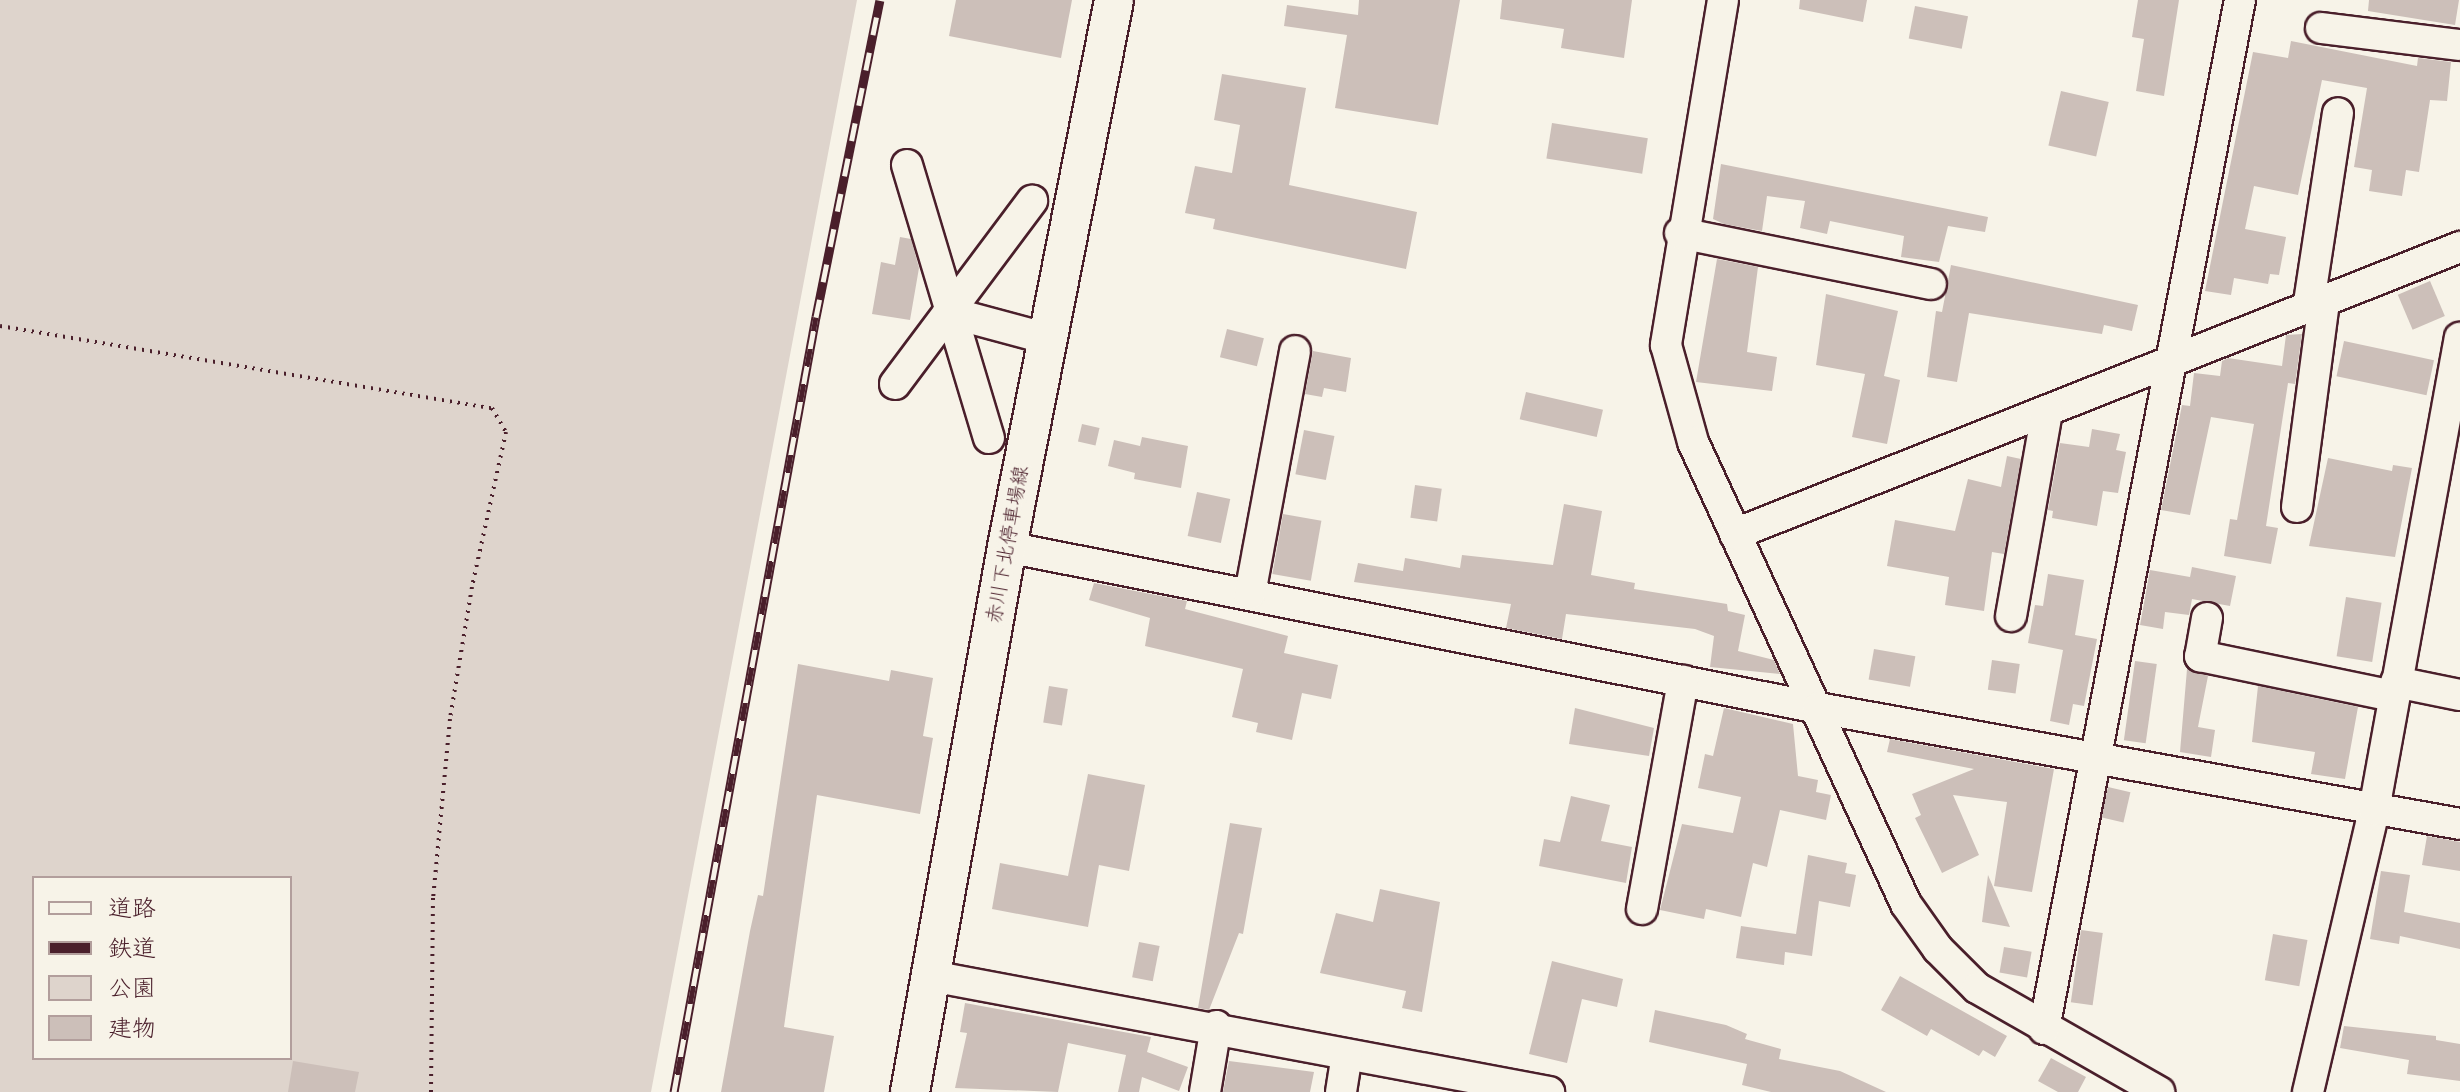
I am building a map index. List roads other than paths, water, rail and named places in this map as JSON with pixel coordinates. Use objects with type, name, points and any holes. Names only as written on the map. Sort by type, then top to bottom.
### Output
[{"type":"main road","name":"赤川下北停車場線","points":[[910,1092],[1007,547],[1114,0]]},
{"type":"street","points":[[1723,0],[1680,233],[1666,345],[1693,442],[1906,904],[1938,949],[1977,988],[2159,1092]]},
{"type":"street","points":[[2044,1029],[2240,0]]},
{"type":"street","points":[[2321,28],[2460,45]]},
{"type":"street","points":[[2297,507],[2338,113]]},
{"type":"street","points":[[907,165],[948,312],[989,438]]},
{"type":"street","points":[[895,384],[1032,201]]},
{"type":"street","points":[[1680,233],[1931,284]]},
{"type":"street","points":[[1735,534],[2460,247]]},
{"type":"street","points":[[948,312],[1048,339]]},
{"type":"street","points":[[2308,1092],[2374,810],[2460,338]]},
{"type":"street","points":[[1250,594],[1295,351]]},
{"type":"street","points":[[2011,616],[2047,412]]},
{"type":"street","points":[[1007,547],[1818,708],[2094,755],[2460,824]]},
{"type":"street","points":[[2207,618],[2200,656],[2394,689],[2460,695]]},
{"type":"street","points":[[1642,909],[1683,681]]},
{"type":"street","points":[[931,976],[1216,1026],[1549,1092]]},
{"type":"street","points":[[1205,1092],[1216,1026]]},
{"type":"street","points":[[1341,1092],[1347,1054]]},
{"type":"railway","points":[[674,1092],[816,317],[880,0]]}]
